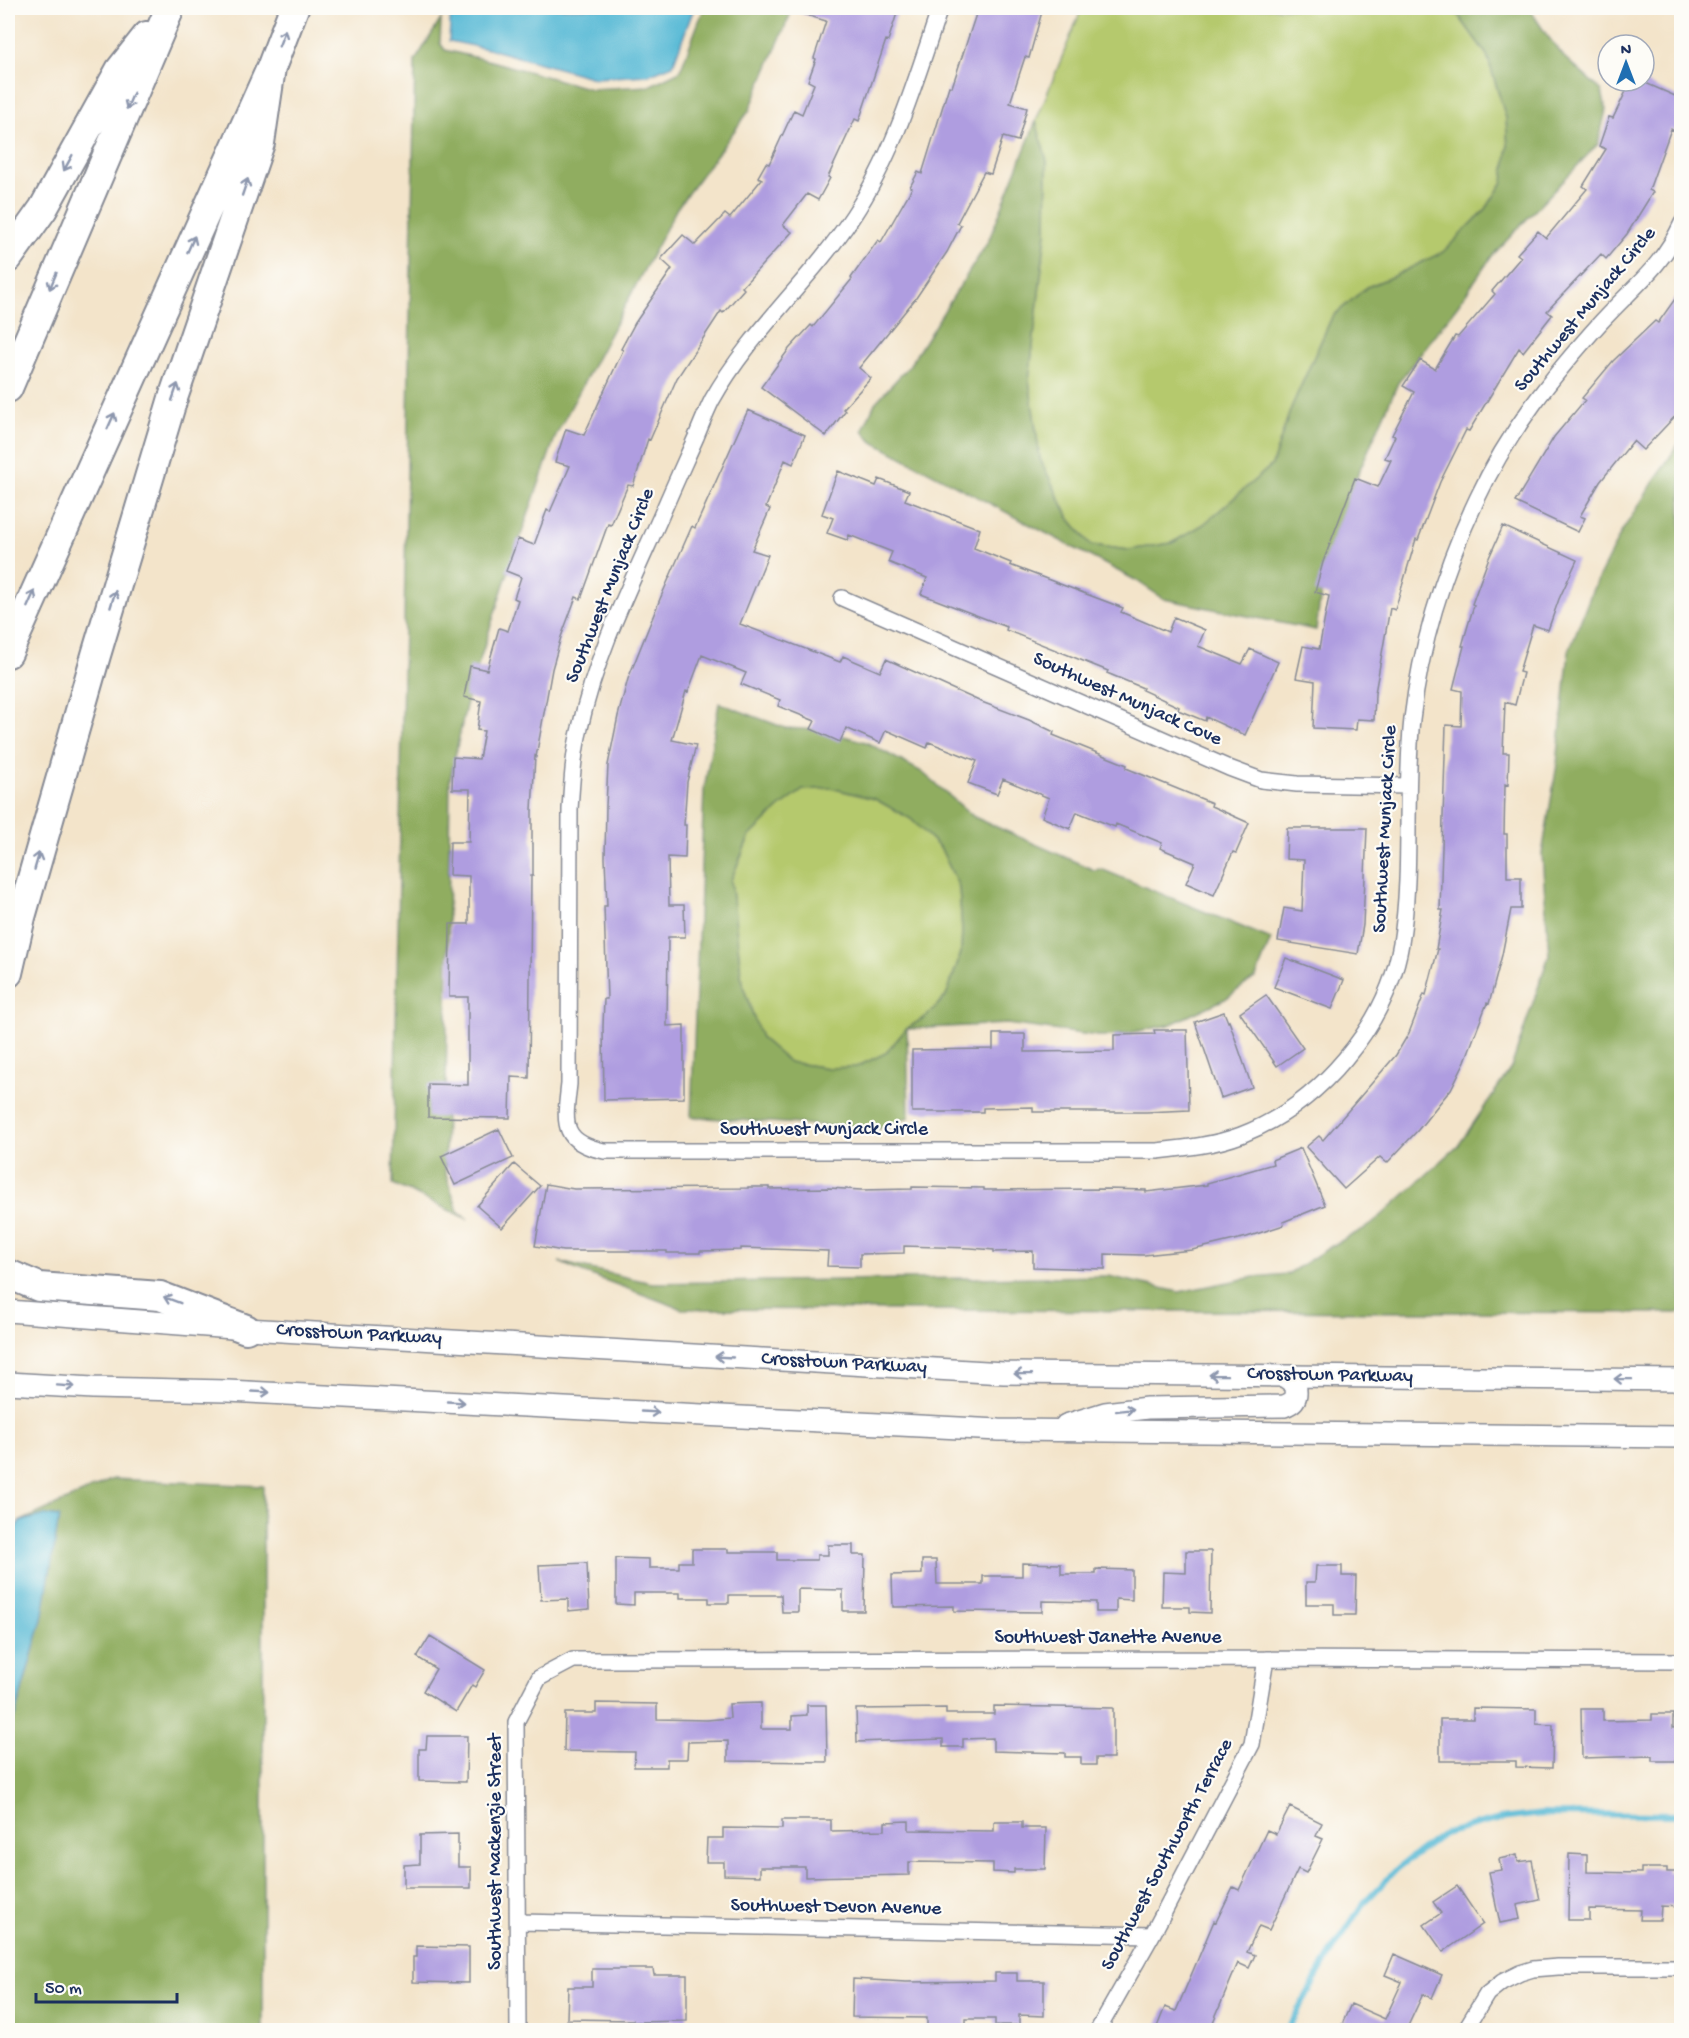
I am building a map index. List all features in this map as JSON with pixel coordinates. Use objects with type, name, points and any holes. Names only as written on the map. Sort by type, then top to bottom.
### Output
[{"type":"highway","points":[[8,258],[43,208],[120,70],[170,8]]},
{"type":"highway","points":[[8,388],[170,8]]},
{"type":"highway","points":[[8,653],[271,68],[294,8]]},
{"type":"highway","points":[[8,973],[21,917],[172,398],[260,143],[271,68]]},
{"type":"highway","points":[[8,1274],[39,1287],[160,1296],[246,1329]]},
{"type":"main road","name":"Crosstown Parkway","points":[[8,1311],[246,1329],[1004,1373],[1682,1380]]},
{"type":"main road","points":[[1048,1430],[1105,1413],[1147,1408],[1284,1406],[1292,1404],[1297,1392],[1295,1384],[1284,1376]]},
{"type":"main road","points":[[8,1383],[93,1388],[227,1390],[999,1430],[1682,1437]]},
{"type":"street","name":"Southwest Munjack Circle","points":[[940,8],[896,135],[853,215],[829,250],[752,341],[712,400],[613,623],[593,678],[579,730],[570,809],[569,1084],[566,1124],[575,1138],[591,1148],[604,1150],[1157,1151],[1193,1147],[1241,1135],[1283,1114],[1320,1086],[1351,1050],[1374,1017],[1389,985],[1401,945],[1406,899],[1412,720],[1420,663],[1433,611],[1451,557],[1477,498],[1506,443],[1550,381],[1671,247],[1682,223]]},
{"type":"street","name":"Southwest Munjack Cove","points":[[842,598],[1261,780],[1297,784],[1408,786]]},
{"type":"street","name":"Southwest Southworth Terrace","points":[[1098,2031],[1152,1935],[1252,1744],[1266,1659]]},
{"type":"street","name":"Southwest Janette Avenue","points":[[539,1678],[573,1660],[1682,1661]]},
{"type":"street","name":"Southwest Mackenzie Street","points":[[518,2031],[516,1722],[539,1678]]},
{"type":"street","name":"Southwest Devon Avenue","points":[[519,1922],[1152,1935]]},
{"type":"street","points":[[1465,2031],[1487,1994],[1520,1972],[1533,1969],[1682,1967]]},
{"type":"green space","points":[[704,8],[793,8],[749,111],[677,208],[556,435],[503,587],[467,701],[450,779],[445,1172],[458,1211],[468,1219],[393,1184],[415,61],[441,19],[440,43],[445,50],[591,89],[649,86],[680,71]]},
{"type":"green space","points":[[1082,8],[1453,8],[1487,55],[1506,118],[1508,147],[1503,182],[1486,209],[1443,252],[1367,287],[1332,317],[1291,408],[1272,465],[1204,524],[1172,543],[1129,550],[1091,545],[1069,518],[1040,459],[1029,380],[1046,232],[1047,162],[1036,121]]},
{"type":"green space","points":[[1453,8],[1529,8],[1564,57],[1596,86],[1596,93],[1602,93],[1606,110],[1598,144],[1492,256],[1458,305],[1398,383],[1360,469],[1325,563],[1316,630],[1164,599],[1137,581],[871,441],[863,430],[875,403],[909,366],[988,242],[1036,121],[1047,161],[1046,232],[1029,380],[1040,459],[1069,518],[1091,545],[1129,550],[1172,543],[1204,524],[1272,465],[1291,408],[1332,317],[1367,287],[1443,252],[1486,209],[1503,182],[1508,147],[1506,118],[1487,55]]},
{"type":"green space","points":[[1681,440],[1681,1313],[682,1309],[559,1262],[652,1283],[1108,1276],[1179,1292],[1254,1277],[1288,1274],[1330,1247],[1371,1225],[1458,1146],[1511,1068],[1549,955],[1542,854],[1557,764],[1569,651],[1592,591],[1622,531]]},
{"type":"green space","points":[[719,703],[785,728],[821,730],[866,742],[922,772],[974,817],[1094,870],[1101,869],[1271,939],[1256,977],[1225,999],[1169,1025],[1113,1036],[1007,1024],[907,1029],[909,1117],[879,1129],[691,1117],[704,790]],"holes":[[[831,788],[875,799],[911,819],[941,849],[959,887],[961,953],[946,996],[927,1016],[906,1029],[886,1053],[856,1067],[828,1068],[789,1062],[761,1038],[742,983],[731,880],[749,837],[779,808],[803,790]]]},
{"type":"green space","points":[[831,788],[875,799],[911,819],[941,849],[959,887],[961,953],[946,997],[927,1016],[906,1029],[886,1053],[856,1067],[828,1068],[788,1062],[761,1038],[742,983],[731,880],[749,837],[779,808],[803,790]]},
{"type":"green space","points":[[113,1479],[263,1486],[263,2030],[8,2030],[8,1733],[42,1619],[59,1517],[45,1515],[19,1522]]},
{"type":"water","points":[[451,8],[694,8],[673,65],[648,75],[594,78],[493,50],[449,41]]},
{"type":"water","points":[[45,1515],[59,1517],[42,1619],[8,1733],[8,1540],[19,1522]]},
{"type":"building","points":[[794,8],[889,8],[898,10],[859,121],[855,119],[818,200],[807,194],[783,225],[792,232],[742,287],[744,289],[723,313],[721,311],[677,378],[650,440],[648,439],[633,486],[628,485],[611,525],[608,524],[581,599],[576,597],[561,637],[552,669],[535,756],[532,810],[529,1078],[511,1077],[510,1118],[428,1117],[428,1084],[468,1085],[468,997],[449,997],[450,924],[469,924],[469,876],[449,875],[450,842],[469,842],[470,789],[452,789],[453,757],[479,759],[484,731],[477,730],[481,701],[464,697],[470,666],[487,670],[499,628],[508,631],[518,600],[514,598],[521,577],[506,571],[518,539],[534,545],[547,510],[550,512],[570,466],[555,462],[566,429],[584,435],[623,350],[621,349],[635,323],[672,269],[661,259],[683,235],[695,245],[725,214],[730,218],[762,179],[758,177],[766,163],[769,164],[794,110],[802,114],[814,84],[808,81],[826,21],[793,11]]},
{"type":"building","points":[[978,8],[1043,8],[1029,58],[1025,57],[1010,103],[1027,108],[1018,141],[1003,137],[991,174],[984,172],[957,223],[961,225],[947,252],[916,298],[859,368],[871,378],[843,409],[845,411],[826,436],[761,387],[789,349],[811,325],[813,327],[852,279],[878,240],[881,242],[912,188],[910,187],[918,172],[922,174],[949,86],[952,87]]},
{"type":"building","points":[[1656,88],[1682,99],[1682,119],[1676,132],[1671,129],[1649,190],[1653,192],[1627,234],[1606,259],[1601,254],[1547,311],[1552,315],[1523,352],[1519,348],[1469,431],[1466,430],[1440,482],[1418,540],[1416,539],[1395,610],[1390,608],[1375,693],[1374,720],[1357,719],[1356,730],[1313,728],[1315,681],[1296,678],[1303,646],[1319,649],[1329,596],[1315,592],[1323,562],[1355,478],[1378,487],[1391,460],[1385,458],[1395,436],[1392,435],[1414,392],[1403,386],[1420,360],[1435,369],[1455,336],[1458,337],[1495,294],[1492,291],[1521,257],[1517,254],[1538,231],[1546,238],[1587,189],[1583,186],[1606,149],[1599,146],[1609,117],[1613,118],[1625,93],[1656,93]]},
{"type":"building","points":[[1682,289],[1682,409],[1643,450],[1633,441],[1600,482],[1580,516],[1585,518],[1578,532],[1515,502],[1554,437],[1585,400],[1582,398],[1613,361],[1655,321],[1658,323]]},
{"type":"building","points":[[748,410],[805,435],[793,464],[785,460],[766,507],[770,509],[752,550],[768,555],[740,624],[840,662],[843,656],[880,672],[886,659],[979,701],[1029,720],[1054,732],[1053,735],[1212,803],[1211,806],[1249,823],[1214,895],[1186,883],[1195,863],[1160,848],[1162,843],[1116,824],[1115,827],[1077,812],[1070,829],[1042,817],[1049,798],[1003,779],[997,794],[968,783],[977,761],[929,742],[927,748],[886,730],[880,743],[846,728],[840,742],[811,729],[815,721],[778,706],[780,700],[741,684],[746,673],[702,655],[688,692],[686,691],[672,740],[696,745],[687,782],[684,825],[686,825],[685,858],[668,857],[669,905],[684,905],[685,937],[668,937],[667,1026],[684,1025],[684,1098],[604,1100],[603,1027],[604,999],[607,999],[604,906],[607,906],[606,806],[608,765],[618,716],[628,679],[660,599],[692,526],[695,528]]},
{"type":"building","points":[[838,471],[876,486],[879,479],[909,491],[905,500],[980,529],[974,548],[1011,563],[1010,565],[1123,608],[1121,612],[1168,632],[1174,617],[1205,630],[1198,646],[1242,664],[1250,649],[1278,662],[1245,735],[1206,717],[1205,721],[1178,710],[1179,707],[1142,690],[1143,688],[1107,673],[1108,671],[1006,630],[1007,627],[921,594],[927,578],[888,562],[892,552],[849,535],[847,540],[827,533],[833,518],[822,514]]},
{"type":"building","points":[[1503,526],[1577,560],[1548,630],[1533,625],[1519,672],[1523,673],[1515,705],[1505,702],[1503,753],[1509,753],[1508,785],[1505,784],[1504,834],[1507,834],[1507,877],[1521,877],[1521,909],[1511,909],[1489,1004],[1487,1003],[1465,1061],[1451,1089],[1418,1130],[1387,1163],[1380,1157],[1344,1189],[1306,1147],[1319,1136],[1323,1140],[1396,1055],[1409,1033],[1424,994],[1426,995],[1438,949],[1436,949],[1443,910],[1440,910],[1446,725],[1461,726],[1462,691],[1453,689],[1464,646],[1462,646],[1474,605],[1472,604]]},
{"type":"building","points":[[1287,828],[1367,828],[1363,925],[1358,954],[1278,941],[1284,908],[1302,911],[1304,860],[1286,859]]},
{"type":"building","points":[[1286,958],[1344,980],[1332,1009],[1274,987]]},
{"type":"building","points":[[1266,995],[1303,1048],[1277,1066],[1240,1013]]},
{"type":"building","points":[[1224,1012],[1252,1087],[1221,1098],[1195,1022]]},
{"type":"building","points":[[1154,1030],[1187,1030],[1189,1110],[1033,1112],[1033,1107],[983,1108],[983,1112],[912,1112],[912,1050],[993,1049],[993,1034],[1025,1034],[1025,1052],[1114,1051],[1114,1035],[1155,1034]]},
{"type":"building","points":[[499,1129],[513,1158],[455,1185],[441,1156]]},
{"type":"building","points":[[1301,1148],[1325,1205],[1283,1222],[1284,1225],[1247,1237],[1192,1250],[1144,1255],[1105,1254],[1105,1269],[1033,1267],[1033,1251],[994,1252],[994,1250],[971,1248],[904,1246],[904,1253],[860,1254],[860,1267],[827,1266],[828,1251],[741,1248],[741,1250],[700,1251],[700,1253],[667,1253],[667,1251],[563,1251],[535,1246],[546,1184],[574,1189],[769,1187],[769,1189],[861,1190],[912,1189],[912,1187],[984,1188],[984,1190],[1106,1189],[1146,1190],[1146,1192],[1207,1185],[1207,1183],[1273,1164],[1272,1160]]},
{"type":"building","points":[[514,1164],[540,1186],[502,1228],[477,1206]]},
{"type":"building","points":[[828,1545],[853,1545],[853,1555],[865,1555],[864,1611],[843,1611],[843,1590],[798,1589],[798,1612],[782,1612],[781,1595],[729,1595],[729,1603],[709,1603],[709,1598],[680,1598],[680,1593],[634,1593],[634,1605],[616,1604],[616,1558],[649,1559],[649,1568],[679,1568],[679,1562],[692,1562],[692,1549],[728,1549],[728,1552],[777,1552],[777,1560],[817,1560],[817,1555],[828,1555]]},
{"type":"building","points":[[1186,1551],[1211,1551],[1210,1613],[1190,1612],[1190,1607],[1162,1607],[1163,1572],[1186,1573]]},
{"type":"building","points":[[922,1560],[936,1560],[937,1584],[983,1584],[983,1576],[1022,1576],[1022,1563],[1061,1564],[1061,1574],[1096,1574],[1096,1569],[1132,1570],[1132,1600],[1116,1599],[1116,1612],[1096,1612],[1096,1602],[1042,1601],[1042,1612],[954,1611],[954,1606],[893,1607],[892,1575],[922,1574]]},
{"type":"building","points":[[587,1563],[589,1609],[568,1611],[568,1599],[541,1600],[539,1565]]},
{"type":"building","points":[[1316,1566],[1342,1566],[1342,1576],[1356,1576],[1355,1615],[1334,1615],[1334,1604],[1306,1604],[1306,1582],[1315,1582]]},
{"type":"building","points":[[430,1636],[485,1670],[475,1687],[472,1685],[456,1712],[423,1691],[436,1669],[417,1657]]},
{"type":"building","points":[[596,1703],[657,1704],[657,1719],[707,1720],[730,1718],[729,1704],[761,1703],[761,1729],[792,1729],[792,1716],[807,1715],[807,1705],[826,1705],[827,1762],[728,1761],[728,1741],[688,1742],[687,1759],[667,1759],[667,1767],[634,1767],[635,1752],[564,1751],[565,1713],[596,1713]]},
{"type":"building","points":[[994,1706],[1113,1708],[1113,1758],[1096,1758],[1096,1765],[1081,1765],[1081,1757],[1065,1757],[1065,1753],[993,1751],[993,1738],[963,1739],[963,1747],[943,1747],[943,1739],[857,1742],[856,1709],[946,1708],[946,1714],[994,1714]]},
{"type":"building","points":[[1473,1708],[1536,1709],[1536,1724],[1553,1725],[1552,1768],[1516,1767],[1516,1761],[1440,1761],[1440,1719],[1473,1719]]},
{"type":"building","points":[[1581,1709],[1603,1709],[1603,1721],[1652,1720],[1652,1714],[1673,1714],[1673,1728],[1682,1728],[1682,1761],[1652,1761],[1652,1756],[1582,1758]]},
{"type":"building","points":[[427,1736],[467,1736],[466,1782],[419,1781],[419,1749],[426,1749]]},
{"type":"building","points":[[1290,1807],[1322,1823],[1316,1836],[1323,1839],[1306,1873],[1298,1869],[1269,1930],[1259,1926],[1247,1952],[1255,1955],[1249,1968],[1238,1963],[1211,2027],[1203,2024],[1200,2031],[1165,2031],[1157,2027],[1165,2007],[1176,2011],[1214,1921],[1216,1922],[1233,1887],[1239,1890],[1267,1830],[1276,1834]]},
{"type":"building","points":[[782,1820],[831,1820],[831,1831],[885,1830],[885,1822],[909,1821],[909,1830],[994,1831],[994,1822],[1022,1822],[1022,1828],[1046,1828],[1045,1869],[1014,1869],[1014,1873],[993,1872],[993,1863],[909,1862],[909,1875],[805,1877],[805,1867],[760,1867],[760,1876],[724,1875],[724,1862],[706,1862],[707,1838],[723,1838],[723,1828],[782,1829]]},
{"type":"building","points":[[458,1834],[458,1867],[471,1867],[471,1888],[404,1888],[404,1865],[420,1864],[420,1835]]},
{"type":"building","points":[[1569,1854],[1587,1855],[1587,1872],[1641,1873],[1641,1868],[1667,1868],[1667,1872],[1682,1872],[1682,1907],[1661,1906],[1660,1920],[1640,1920],[1641,1910],[1589,1909],[1589,1920],[1568,1920]]},
{"type":"building","points":[[1517,1855],[1518,1862],[1532,1860],[1540,1900],[1517,1905],[1520,1919],[1500,1923],[1489,1872],[1501,1870],[1499,1859]]},
{"type":"building","points":[[1457,1886],[1483,1924],[1443,1952],[1424,1925],[1441,1913],[1433,1902]]},
{"type":"building","points":[[416,1946],[469,1947],[469,1983],[413,1982],[413,1957],[416,1957]]},
{"type":"building","points":[[1394,1954],[1442,1975],[1432,1998],[1423,1994],[1407,2028],[1412,2031],[1339,2031],[1351,2004],[1385,2019],[1402,1982],[1385,1975]]},
{"type":"building","points":[[592,1969],[653,1969],[654,1975],[687,1975],[687,2021],[633,2022],[633,2020],[567,2019],[568,1987],[592,1987]]},
{"type":"building","points":[[995,1973],[1017,1973],[1017,1981],[1044,1981],[1044,2016],[1019,2015],[1019,2025],[995,2025],[995,2019],[966,2019],[966,2028],[927,2028],[927,2018],[852,2017],[853,1979],[906,1982],[995,1981]]},
{"type":"waterway","points":[[1287,2030],[1326,1961],[1362,1905],[1398,1868],[1443,1834],[1500,1819],[1543,1814],[1682,1815]]}]
